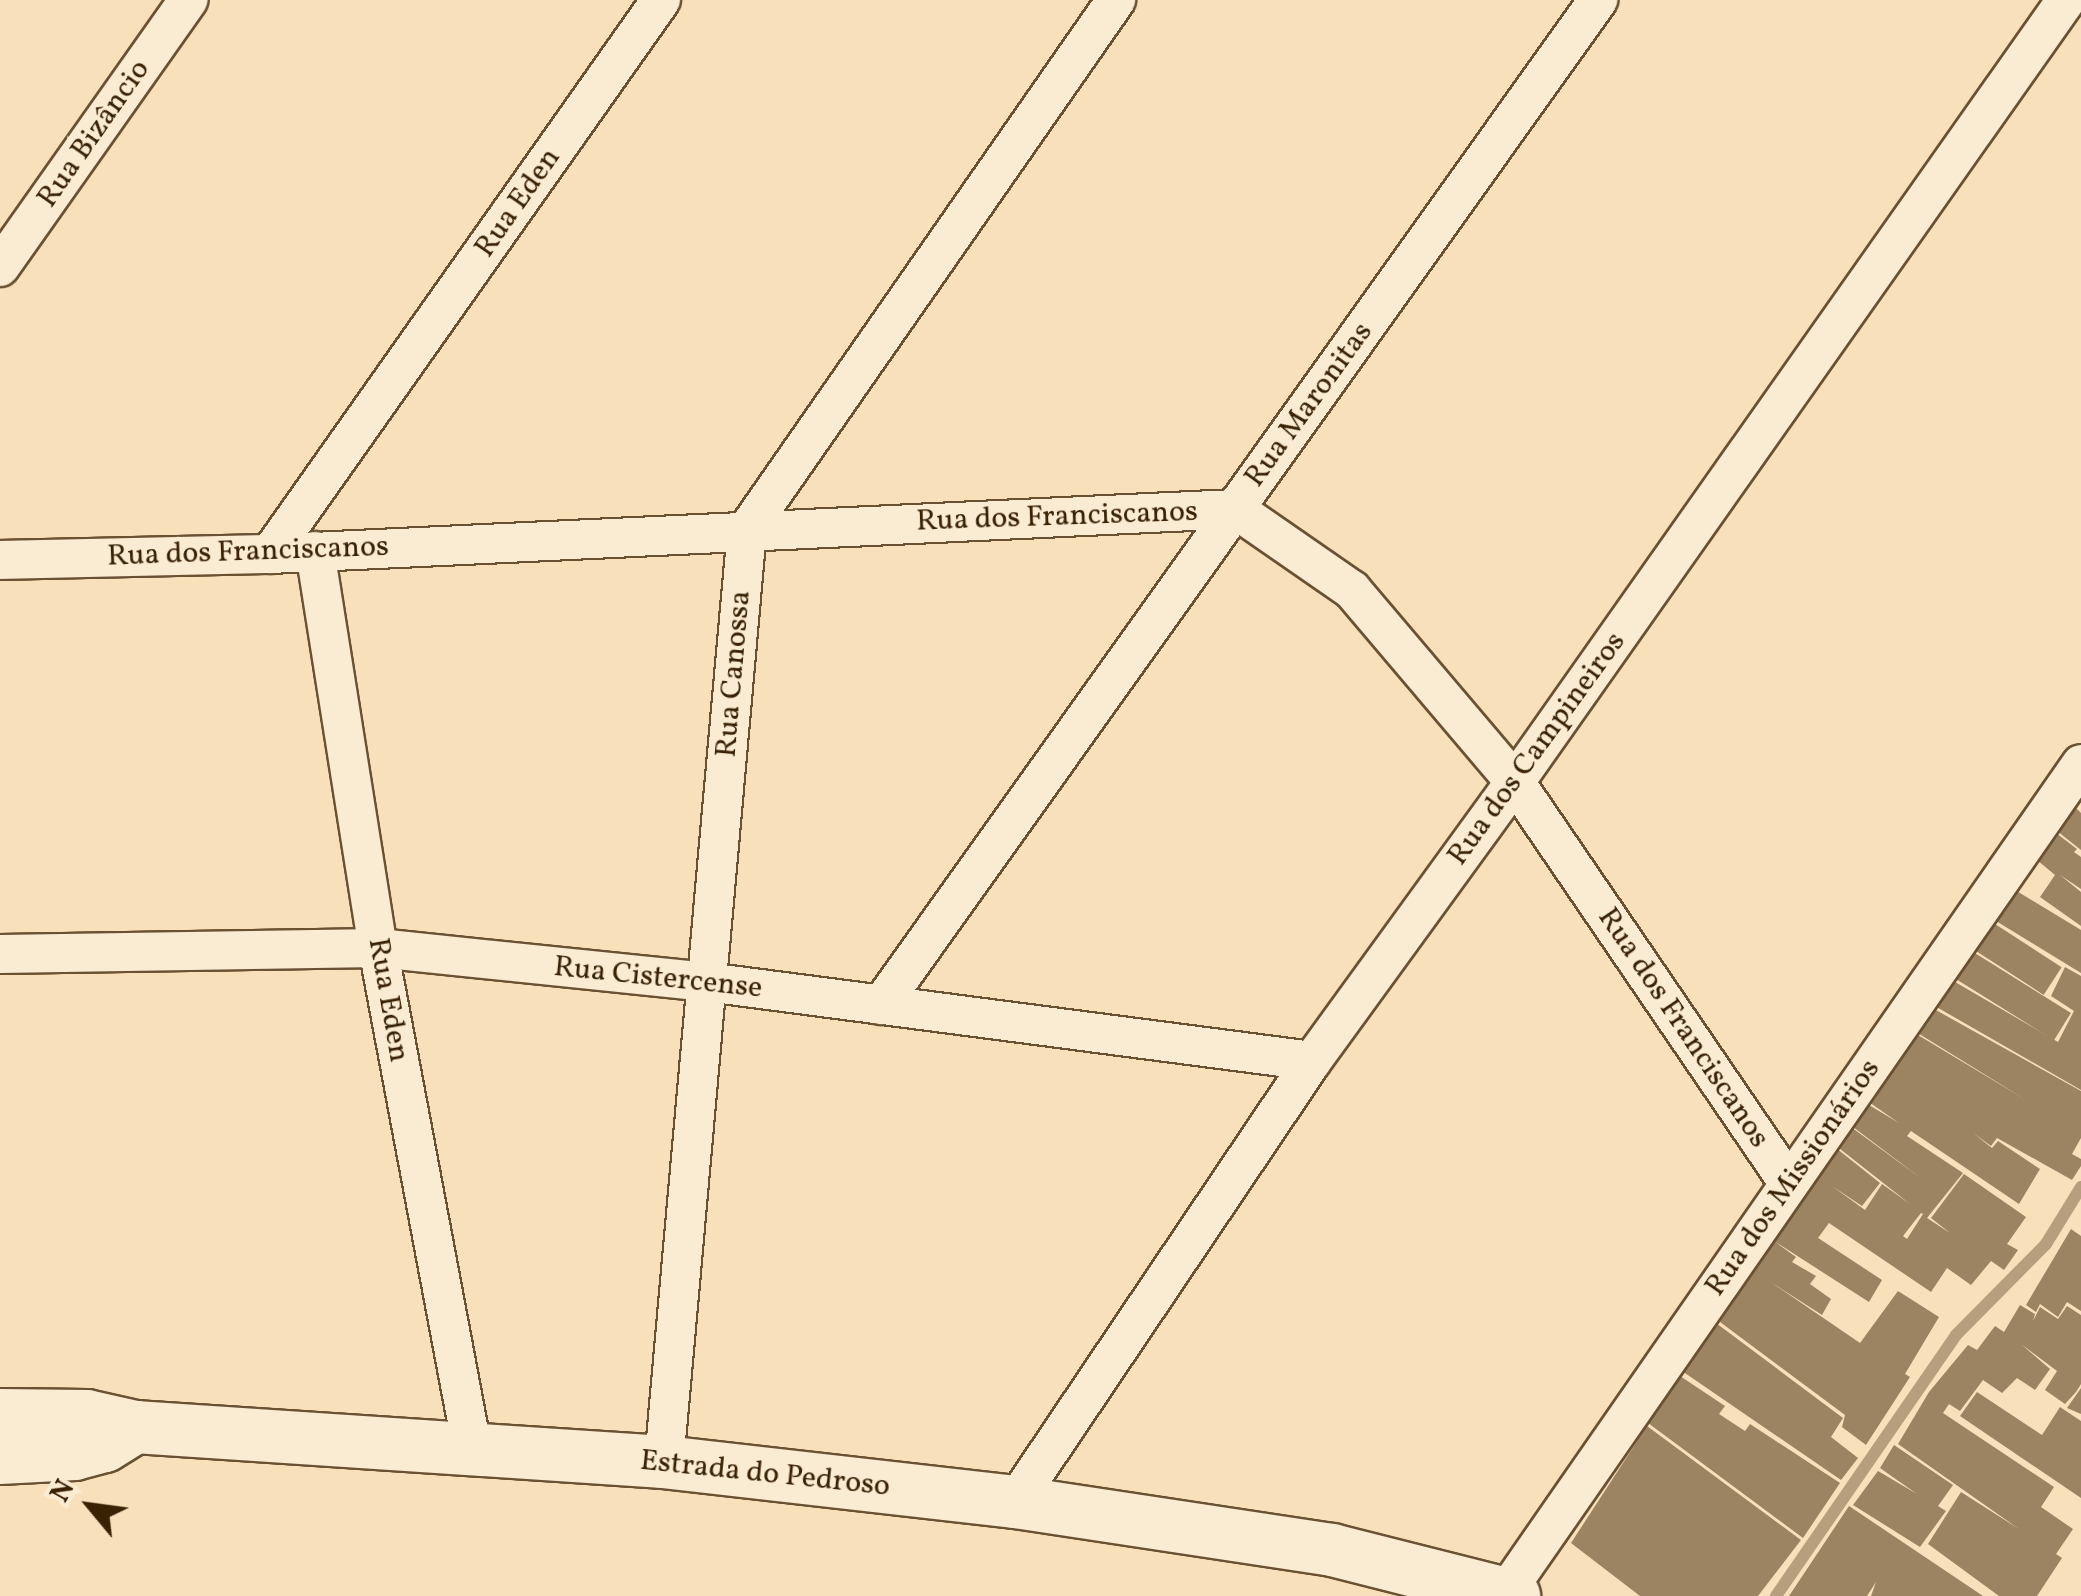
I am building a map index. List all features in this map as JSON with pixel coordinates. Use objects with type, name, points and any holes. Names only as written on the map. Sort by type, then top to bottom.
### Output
[{"type":"main road","name":"Estrada do Pedroso","points":[[0,1415],[87,1416],[135,1427],[664,1462],[1015,1502],[1332,1550],[1406,1581],[1508,1595]]},
{"type":"main road","points":[[0,1458],[75,1454],[105,1446],[135,1427]]},
{"type":"street","name":"Rua Bizâncio","points":[[0,267],[188,0]]},
{"type":"street","name":"Rua Eden","points":[[270,554],[661,0]]},
{"type":"street","name":"Rua Canossa","points":[[664,1462],[747,530],[1116,0]]},
{"type":"street","name":"Rua Maronitas","points":[[881,1006],[1598,0]]},
{"type":"street","name":"Rua dos Campineiros","points":[[1015,1502],[1312,1061],[2067,5]]},
{"type":"street","name":"Rua dos Franciscanos","points":[[0,560],[270,554],[1235,509],[1352,590],[1515,782],[1790,1183]]},
{"type":"street","name":"Rua Eden","points":[[315,551],[378,948],[472,1448]]},
{"type":"street","name":"Rua dos Missionários","points":[[1508,1595],[2081,764]]},
{"type":"street","name":"Rua Cistercense","points":[[0,954],[378,948],[707,982],[1312,1061]]},
{"type":"building","points":[[2076,808],[2081,813],[2081,850],[2057,831]]},
{"type":"building","points":[[2056,833],[2077,849],[2074,852],[2081,857],[2081,889],[2060,875],[2081,892],[2081,926],[2040,897],[2055,875],[2037,860]]},
{"type":"building","points":[[2015,890],[2081,930],[2081,973],[1996,921]]},
{"type":"building","points":[[1992,922],[2062,967],[2044,995],[1974,950]]},
{"type":"building","points":[[1970,950],[2071,1013],[2054,1040],[1953,977]]},
{"type":"building","points":[[2065,967],[2081,976],[2081,1090],[1933,1005],[1950,979],[2058,1042],[2074,1011],[2051,996]]},
{"type":"building","points":[[1934,1009],[2081,1091],[2081,1138],[2072,1154],[2081,1159],[2081,1166],[2072,1180],[1997,1138],[1991,1146],[1973,1133],[1992,1148],[1998,1141],[2040,1169],[2019,1204],[1911,1131],[1907,1136],[1963,1173],[1927,1218],[1950,1233],[1931,1218],[1964,1174],[2026,1217],[2007,1244],[2018,1250],[2004,1270],[1991,1261],[1971,1285],[1947,1268],[1931,1292],[1829,1223],[1818,1238],[1882,1280],[1869,1302],[1774,1241],[1796,1257],[1792,1262],[1816,1276],[1810,1284],[1831,1299],[1822,1315],[1772,1283],[1860,1343],[1898,1291],[1939,1317],[1905,1374],[1910,1377],[1866,1445],[1842,1427],[1845,1415],[1720,1322],[1785,1218],[1789,1221],[1836,1148],[1880,1183],[1862,1206],[1832,1186],[1865,1210],[1882,1184],[1910,1204],[1835,1145],[1851,1127],[1922,1179],[1853,1127],[1869,1105],[1899,1123],[1866,1100],[1913,1032],[2026,1100],[1916,1032]],"holes":[[[1921,1213],[1907,1239],[1903,1236]]]},
{"type":"building","points":[[2071,1229],[2081,1236],[2081,1311],[2067,1302],[2058,1317],[2040,1304],[2036,1312],[2026,1305]]},
{"type":"building","points":[[2020,1305],[2035,1314],[2033,1321],[2040,1307],[2058,1319],[2067,1306],[2081,1315],[2081,1384],[2076,1392],[2065,1404],[2045,1390],[2057,1371],[2021,1344],[2050,1369],[2035,1390],[2017,1378],[2002,1393],[1983,1380],[1960,1411],[1949,1404],[1943,1413],[2054,1487],[2041,1507],[2073,1529],[2056,1554],[2062,1558],[2037,1596],[1999,1596],[1928,1544],[1961,1492],[2019,1529],[1898,1444],[1929,1392],[1968,1345],[1977,1350],[1995,1326],[2004,1332]]},
{"type":"building","points":[[1716,1323],[1843,1418],[1831,1437],[1858,1458],[1841,1480],[1682,1371]]},
{"type":"building","points":[[1677,1374],[1725,1406],[1719,1414],[1745,1431],[1750,1424],[1840,1483],[1803,1538],[1648,1423]]},
{"type":"building","points":[[2081,1388],[2081,1414],[2067,1408]]},
{"type":"building","points":[[1977,1392],[2042,1435],[2060,1407],[2081,1421],[2081,1498],[1960,1416]]},
{"type":"building","points":[[1647,1426],[1801,1540],[1758,1596],[1640,1596],[1571,1543]]},
{"type":"building","points":[[1894,1445],[1953,1485],[1938,1506],[1946,1511],[1920,1547],[1853,1505],[1878,1471],[1917,1494],[1880,1468]]},
{"type":"building","points":[[1849,1506],[1983,1596],[1871,1596],[1876,1582],[1867,1596],[1789,1596]]},
{"type":"waterway","points":[[1776,1596],[1956,1335],[2046,1244],[2081,1187]]}]
